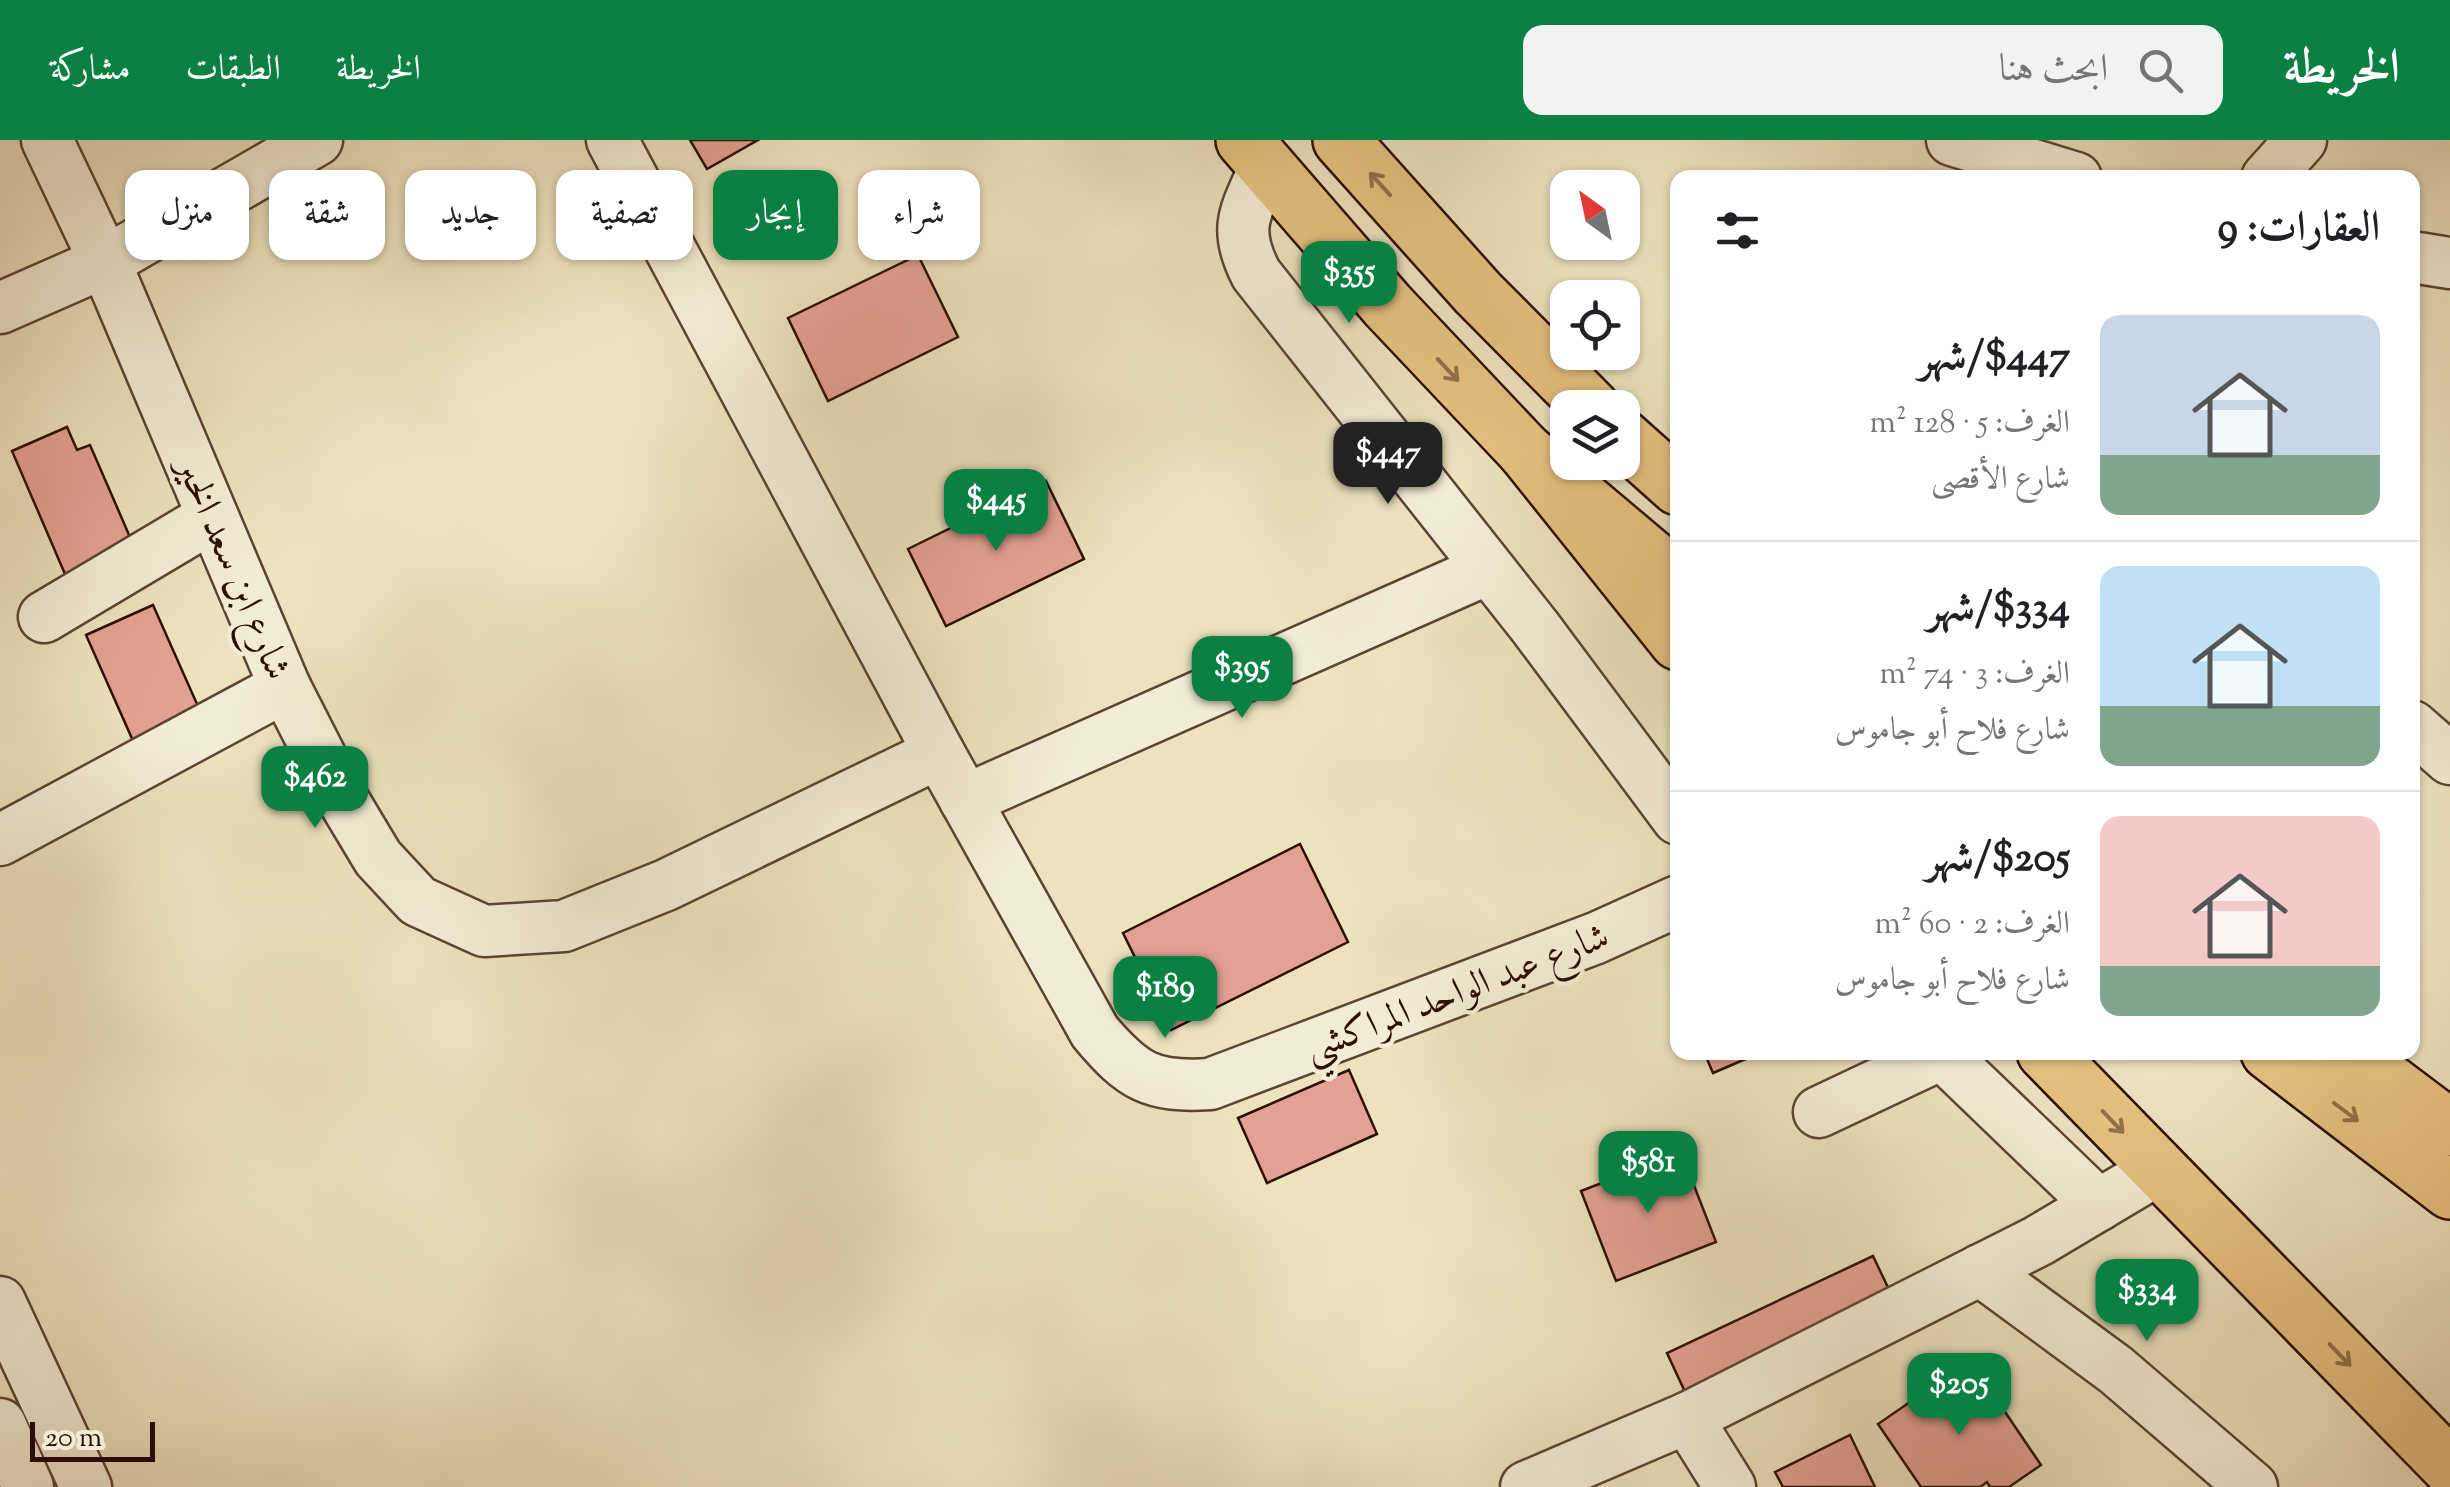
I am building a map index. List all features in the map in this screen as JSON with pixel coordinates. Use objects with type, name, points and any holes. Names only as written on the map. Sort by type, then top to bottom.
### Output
[{"type":"main road","points":[[1341,140],[1478,293],[1574,390]]},
{"type":"main road","points":[[1254,154],[1388,306],[1525,452],[1670,632]]},
{"type":"main road","points":[[1525,452],[1670,573]]},
{"type":"main road","points":[[1640,454],[1670,481]]},
{"type":"main road","points":[[2053,1060],[2450,1467]]},
{"type":"main road","points":[[2279,1060],[2450,1192]]},
{"type":"main road","points":[[2360,1060],[2450,1128]]},
{"type":"street","name":"شارع ابن سعد الخير","points":[[47,140],[106,262],[285,687],[338,793],[378,858],[418,901],[484,930],[564,926],[666,885],[939,753]]},
{"type":"street","points":[[0,308],[106,262],[316,140]]},
{"type":"street","points":[[612,140],[965,800],[1488,568]]},
{"type":"street","points":[[1952,140],[2050,170]]},
{"type":"street","points":[[2089,170],[2094,140]]},
{"type":"street","points":[[2274,170],[2301,140]]},
{"type":"street","points":[[1254,154],[1241,234],[1256,274],[1488,568],[1670,808]]},
{"type":"street","points":[[2420,258],[2450,264]]},
{"type":"street","points":[[44,617],[212,517]]},
{"type":"street","points":[[0,840],[285,687]]},
{"type":"street","points":[[2420,733],[2450,759]]},
{"type":"street","name":"شارع عبد الواحد المراكشي","points":[[965,800],[1095,1032],[1120,1062],[1142,1077],[1182,1086],[1210,1084],[1596,938],[1670,905]]},
{"type":"street","points":[[1819,1112],[1929,1060]]},
{"type":"street","points":[[1948,1060],[2099,1205]]},
{"type":"street","points":[[1526,1487],[1687,1418],[2038,1242],[2159,1170]]},
{"type":"street","points":[[1980,1270],[2116,1370],[2252,1487]]},
{"type":"street","points":[[0,1302],[86,1487]]},
{"type":"street","points":[[1687,1418],[1730,1487]]},
{"type":"street","points":[[0,1424],[28,1487]]},
{"type":"building","points":[[690,140],[758,140],[707,169]]},
{"type":"building","points":[[908,260],[920,260],[958,337],[828,401],[788,318]]},
{"type":"building","points":[[67,427],[77,450],[90,445],[133,544],[65,574],[12,451]]},
{"type":"building","points":[[1046,481],[1084,559],[946,626],[908,549]]},
{"type":"building","points":[[153,605],[201,713],[134,743],[86,635]]},
{"type":"building","points":[[1300,844],[1348,942],[1171,1030],[1123,933]]},
{"type":"building","points":[[1707,1060],[1743,1060],[1713,1073]]},
{"type":"building","points":[[1349,1070],[1377,1134],[1267,1183],[1238,1118]]},
{"type":"building","points":[[1681,1152],[1716,1242],[1616,1281],[1581,1191]]},
{"type":"building","points":[[1873,1256],[1893,1298],[1686,1394],[1667,1353]]},
{"type":"building","points":[[1976,1369],[2041,1465],[2009,1487],[1990,1487],[1987,1482],[1980,1487],[1921,1487],[1878,1424],[1945,1378],[1950,1387]]},
{"type":"building","points":[[1850,1435],[1875,1487],[1783,1487],[1775,1472]]}]
